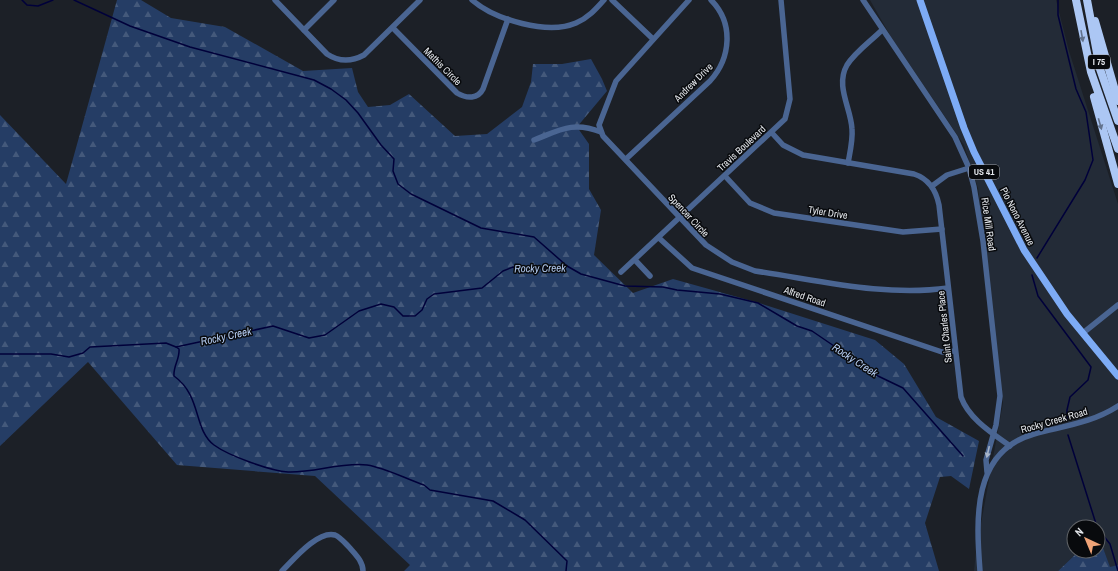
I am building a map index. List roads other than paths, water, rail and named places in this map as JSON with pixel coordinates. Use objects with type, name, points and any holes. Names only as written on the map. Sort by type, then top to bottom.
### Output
[{"type":"highway","name":"I 75","points":[[1076,0],[1091,72],[1118,149]]},
{"type":"highway","name":"I 75","points":[[1087,0],[1100,69],[1118,121]]},
{"type":"highway","points":[[1087,0],[1118,101]]},
{"type":"highway","points":[[1091,72],[1098,118],[1118,184]]},
{"type":"main road","name":"Pio Nono Avenue","points":[[920,0],[964,128],[974,152],[1025,251],[1053,294],[1083,334],[1118,376]]},
{"type":"street","points":[[275,0],[327,54],[336,59],[345,60],[353,60],[364,55],[420,0]]},
{"type":"street","points":[[304,30],[334,0]]},
{"type":"street","points":[[472,0],[491,12],[508,19],[539,27],[558,28],[580,21],[604,0]]},
{"type":"street","points":[[612,0],[653,39]]},
{"type":"street","points":[[534,140],[571,126],[583,126],[601,132],[600,122],[616,81],[689,0]]},
{"type":"street","name":"Andrew Drive","points":[[626,159],[710,81],[721,67],[726,53],[727,35],[724,19],[711,0]]},
{"type":"street","name":"Travis Boulevard","points":[[621,272],[772,133],[785,119],[790,104],[781,0]]},
{"type":"street","name":"Rice Mill Road","points":[[863,0],[955,138],[969,168],[978,206],[983,241],[1000,396],[1000,406],[986,460],[987,472]]},
{"type":"street","name":"Mathis Circle","points":[[393,28],[457,93],[472,97],[479,94],[484,88],[508,19]]},
{"type":"street","points":[[848,163],[852,128],[844,93],[843,75],[847,64],[882,30]]},
{"type":"street","name":"Spencer Circle","points":[[601,132],[680,218],[713,251],[737,265],[755,271],[879,290],[904,292],[948,288]]},
{"type":"street","points":[[772,133],[783,146],[803,155],[914,174],[926,180],[932,186],[948,175],[969,168]]},
{"type":"street","name":"Tyler Drive","points":[[725,176],[750,203],[774,213],[898,231],[942,229]]},
{"type":"street","name":"Saint Charles Place","points":[[932,186],[939,201],[959,388],[963,403],[977,422],[994,432],[1010,446]]},
{"type":"street","name":"Alfred Road","points":[[659,238],[692,268],[942,352],[955,351]]},
{"type":"street","points":[[635,260],[650,276]]},
{"type":"street","points":[[1083,334],[1118,305]]},
{"type":"street","name":"Rocky Creek Road","points":[[980,571],[978,539],[980,498],[987,472],[999,456],[1010,446],[1026,437],[1091,420],[1118,406]]},
{"type":"street","points":[[282,571],[315,540],[323,535],[330,535],[341,539],[358,557],[362,564],[363,571]]},
{"type":"waterway","points":[[22,0],[27,5],[38,6],[53,0]]},
{"type":"waterway","points":[[74,0],[130,26],[190,47],[314,80],[331,89],[346,100],[358,113],[381,145],[394,159],[393,171],[398,184],[411,194],[481,228],[534,237],[567,266],[581,274],[625,286],[663,287],[677,290],[720,294],[758,303],[797,326],[812,331],[878,376],[903,388],[963,456]]},
{"type":"waterway","points":[[1037,258],[1085,180],[1093,160],[1086,112],[1076,89],[1058,15],[1058,0]]},
{"type":"waterway","name":"Rocky Creek","points":[[0,354],[51,354],[69,357],[83,353],[90,347],[166,343],[176,347],[273,326],[309,338],[325,335],[359,311],[381,304],[394,307],[403,316],[415,316],[422,310],[427,299],[434,294],[482,288],[503,271],[513,267],[549,268],[567,266]]},
{"type":"waterway","points":[[1032,275],[1038,296],[1091,367],[1088,380],[1070,397],[1067,410],[1067,419]]},
{"type":"waterway","points":[[176,347],[179,349],[179,353],[174,369],[174,376],[183,384],[189,393],[203,430],[207,438],[214,445],[240,458],[261,466],[281,471],[298,472],[347,465],[367,465],[389,471],[424,485],[430,490],[493,501],[525,520],[567,561],[566,571]]},
{"type":"waterway","points":[[1068,435],[1094,519]]},
{"type":"waterway","name":"Rocky Creek","points":[[1106,539],[1110,544],[1118,571]]}]
